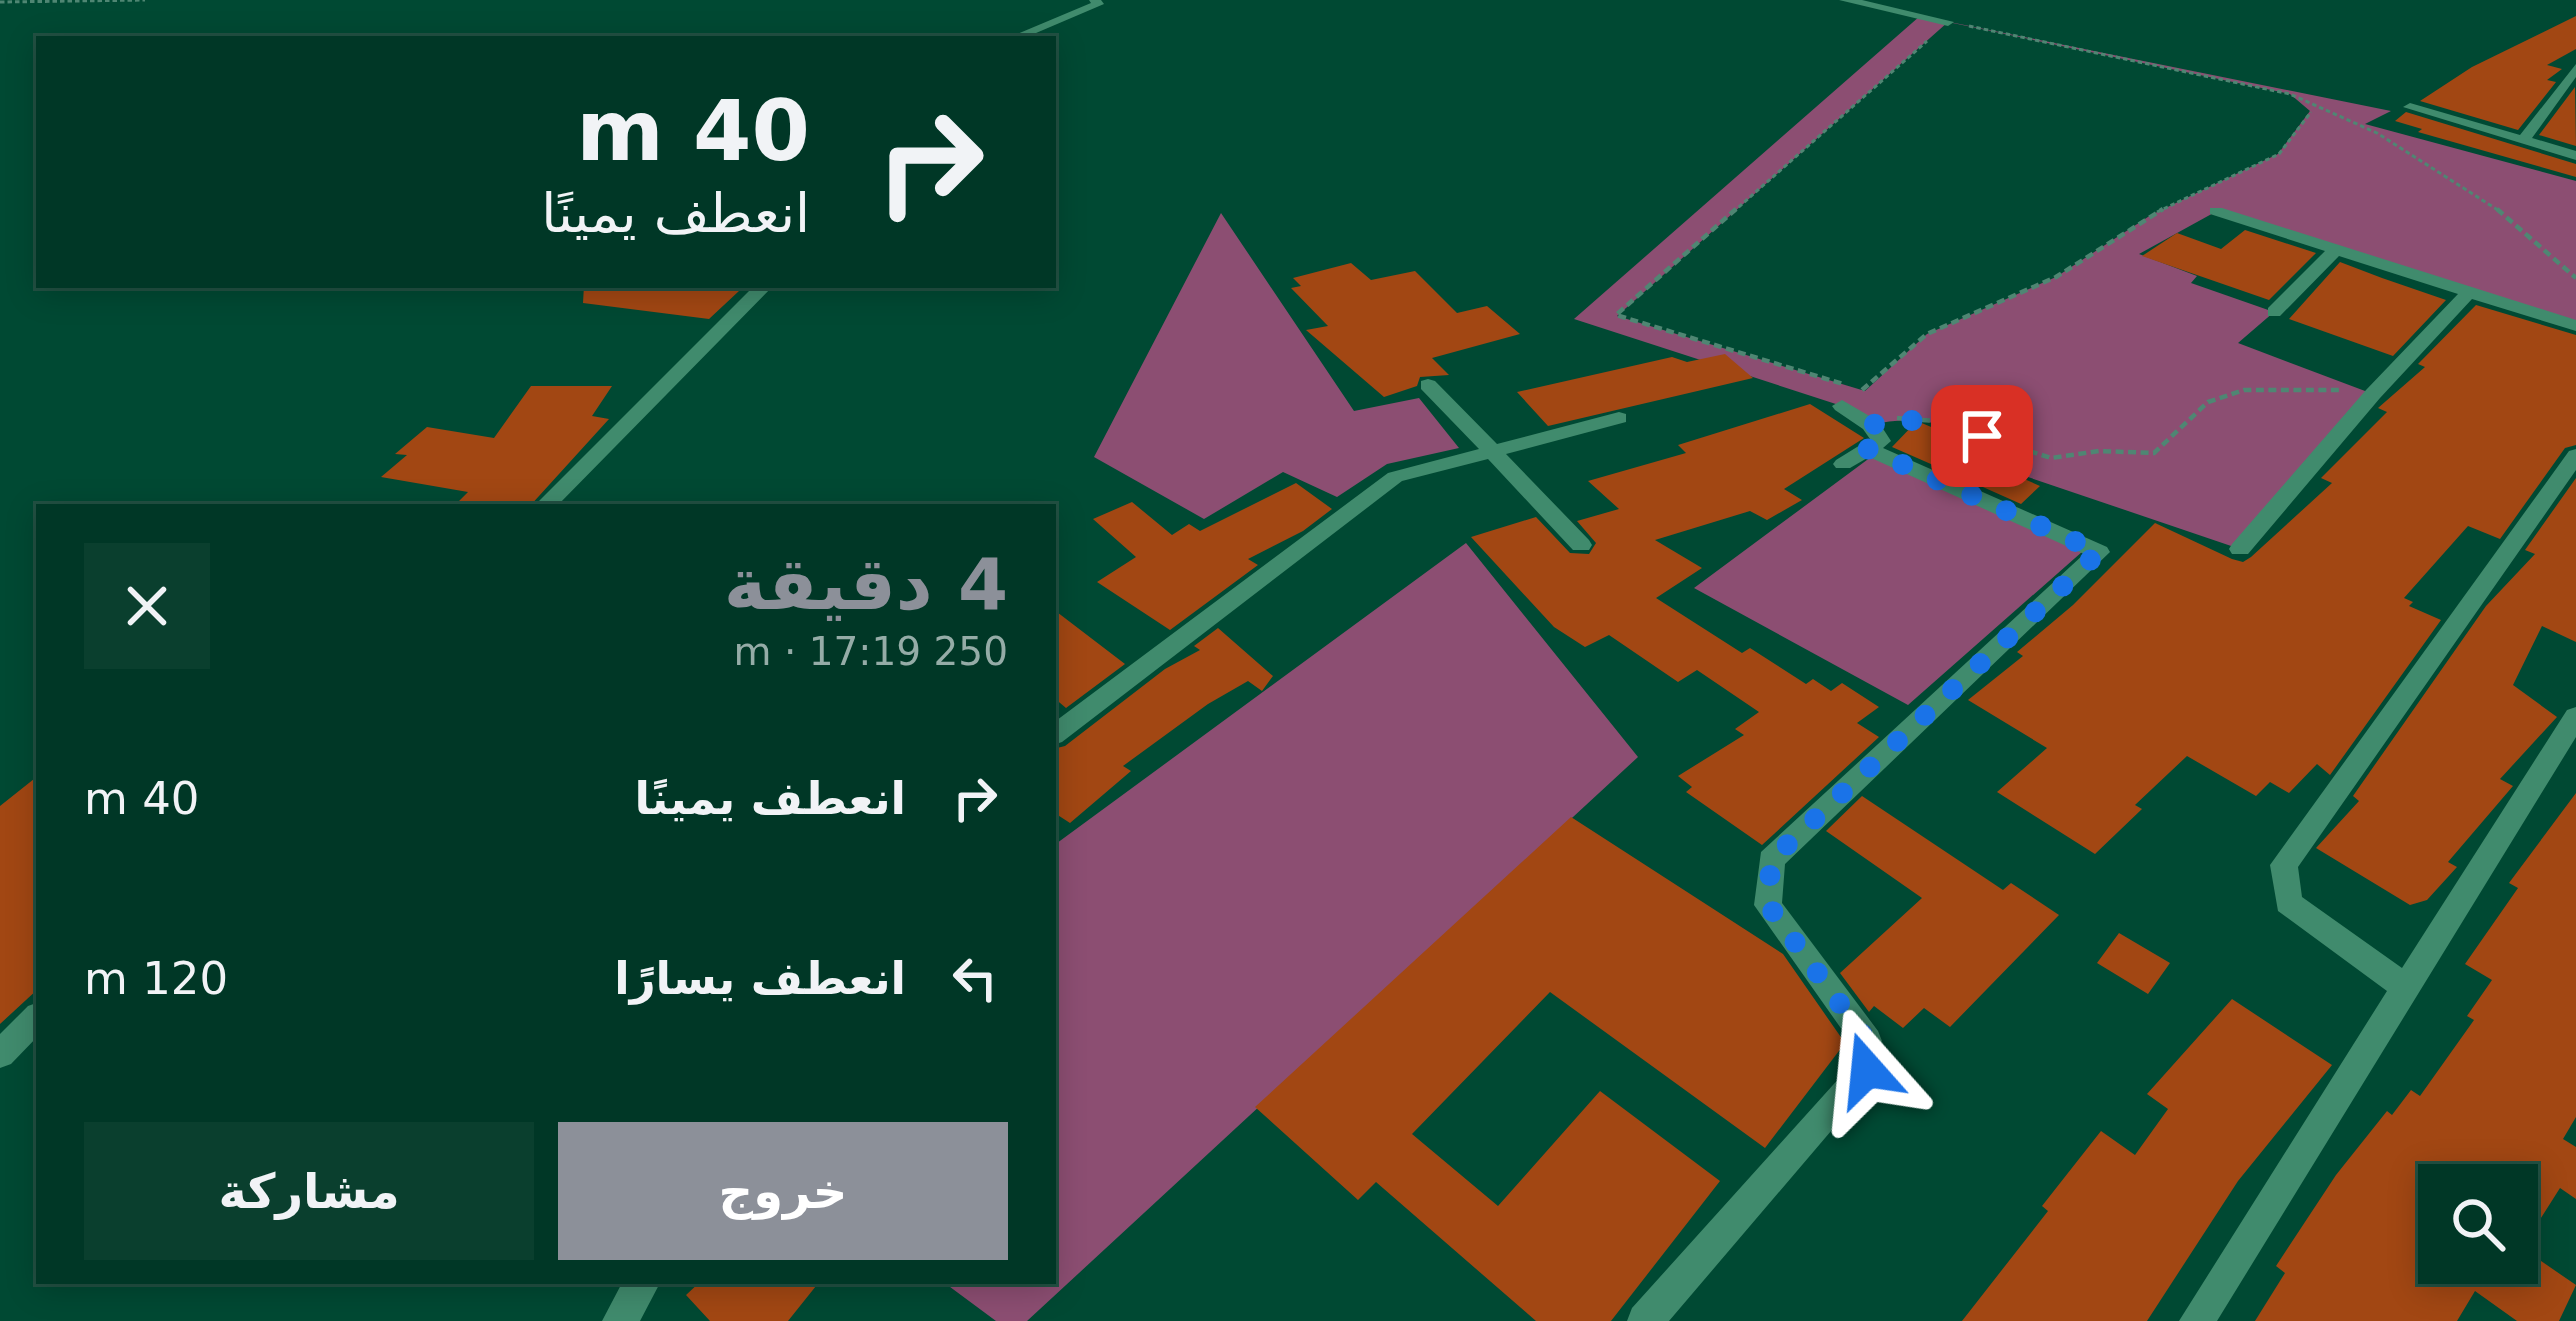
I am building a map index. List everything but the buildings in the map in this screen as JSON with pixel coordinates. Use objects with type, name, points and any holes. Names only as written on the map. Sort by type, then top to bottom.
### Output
[{"type":"street","points":[[1018,36],[1098,4],[1095,0]]},
{"type":"street","points":[[1845,0],[1948,22]]},
{"type":"street","points":[[2524,140],[2576,68]]},
{"type":"street","points":[[2410,107],[2576,155]]},
{"type":"street","points":[[2216,211],[2576,326]]},
{"type":"street","points":[[2274,312],[2335,250]]},
{"type":"street","points":[[547,504],[762,288]]},
{"type":"street","points":[[2240,549],[2373,394],[2469,292]]},
{"type":"street","points":[[1428,385],[1491,452],[1523,478],[1581,545]]},
{"type":"street","points":[[1645,1321],[1867,1070],[1867,1041],[1768,905],[1771,860],[2099,552],[1869,437],[1842,406]]},
{"type":"street","points":[[1056,734],[1395,477],[1619,418]]},
{"type":"street","points":[[1843,464],[1869,437]]},
{"type":"street","points":[[2406,988],[2288,903],[2284,865],[2576,455]]},
{"type":"street","points":[[2197,1321],[2576,716]]},
{"type":"street","points":[[0,1054],[36,1018]]},
{"type":"street","points":[[620,1321],[641,1284]]},
{"type":"path","points":[[0,2],[145,0]]},
{"type":"path","points":[[2311,112],[2278,154],[2151,215],[2056,277],[1927,334],[1865,391],[1616,315],[1948,22],[2290,94],[2378,133],[2486,202],[2576,278]]},
{"type":"path","points":[[1869,437],[1898,418],[1935,421],[2051,458],[2099,452],[2154,453],[2208,402],[2244,390],[2348,389],[2373,394]]},
{"type":"shaded area","points":[[1920,16],[2391,111],[2365,124],[2576,181],[2576,326],[2217,211],[2139,254],[2197,276],[2191,283],[2274,312],[2238,343],[2373,394],[2240,549],[1966,456],[1981,436],[1926,422],[1871,425],[1842,406],[1574,319]],"holes":[[[1948,22],[2290,94],[2310,111],[2278,154],[2151,215],[2056,277],[1927,334],[1865,391],[1617,316]]]},
{"type":"shaded area","points":[[1221,213],[1354,411],[1419,398],[1459,448],[1387,464],[1337,497],[1283,472],[1204,519],[1094,457]]},
{"type":"shaded area","points":[[1871,457],[2083,551],[1908,705],[1694,588]]},
{"type":"shaded area","points":[[1466,543],[1638,757],[1027,1321],[996,1321],[946,1284],[1056,1284],[1056,844]]},
{"type":"route","points":[[1867,1070],[1867,1041],[1768,905],[1771,860],[2099,552],[1868,449],[1881,441],[1871,425],[1898,418],[1935,421],[1982,436]]}]
